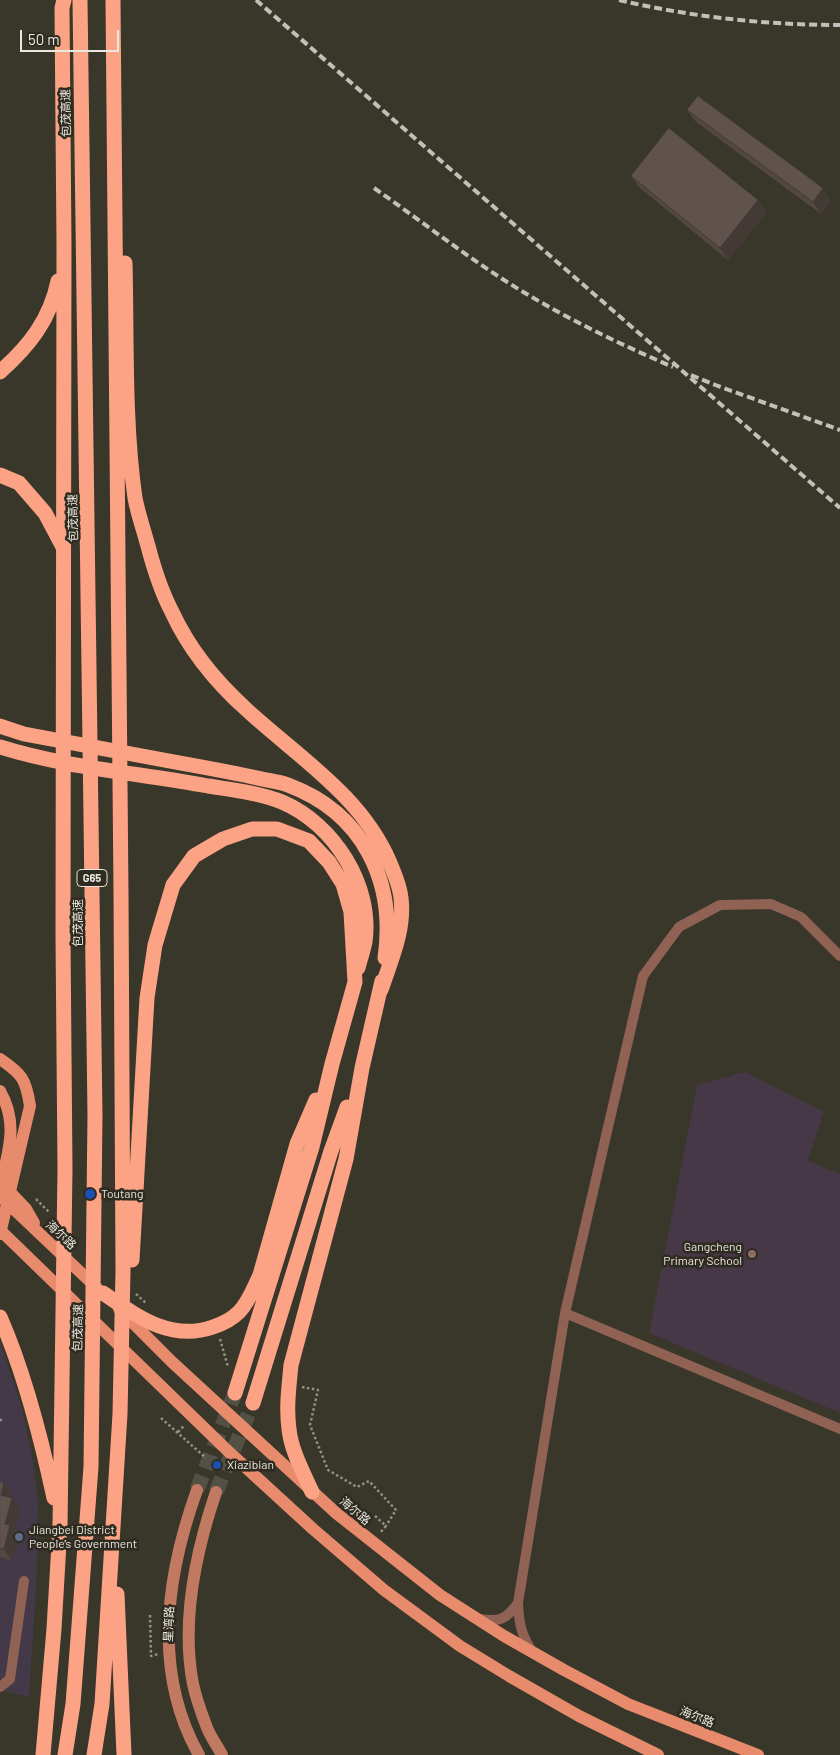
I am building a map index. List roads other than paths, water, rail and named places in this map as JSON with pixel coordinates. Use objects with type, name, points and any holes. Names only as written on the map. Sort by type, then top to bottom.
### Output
[{"type":"highway","points":[[43,1755],[54,1629],[60,1526],[65,1169],[62,8],[64,0]]},
{"type":"highway","name":"包茂高速","points":[[65,1755],[73,1704],[91,1467],[95,1134],[80,0]]},
{"type":"highway","points":[[114,0],[121,123],[129,440],[136,500],[156,575],[172,613],[191,646],[217,680],[247,710],[308,761],[351,803],[372,829],[383,846],[401,898],[400,937],[381,990],[362,1068],[346,1159],[291,1366],[287,1399],[289,1430],[296,1456],[312,1492]]},
{"type":"highway","name":"G65","points":[[94,1755],[102,1704],[120,1414],[123,1271],[114,0]]},
{"type":"highway","points":[[0,372],[16,358],[38,332],[54,299],[64,245]]},
{"type":"highway","points":[[0,475],[19,483],[45,513],[64,550]]},
{"type":"highway","points":[[0,726],[24,734],[189,764],[287,785],[318,799],[338,814],[358,836],[369,853],[380,878],[386,900],[388,935],[381,990]]},
{"type":"highway","points":[[0,747],[47,760],[164,777],[248,793],[281,802],[305,814],[323,828],[343,853],[356,879],[365,910],[365,942],[312,1147],[235,1393]]},
{"type":"highway","points":[[120,1414],[129,1344],[147,998],[155,945],[173,885],[194,856],[223,839],[252,829],[277,830],[309,842],[329,862],[343,884],[351,912],[355,982]]},
{"type":"highway","points":[[103,1294],[138,1317],[168,1330],[188,1333],[223,1324],[239,1312],[251,1294],[260,1274],[297,1144],[332,1064]]},
{"type":"highway","points":[[253,1403],[331,1151],[362,1068]]},
{"type":"highway","points":[[0,1317],[15,1352],[46,1463],[60,1526]]},
{"type":"highway","points":[[114,1512],[124,1755]]},
{"type":"main road","points":[[0,1059],[20,1072],[28,1090],[30,1106],[0,1232],[313,1530],[384,1590],[460,1646],[509,1676],[579,1716],[658,1755]]},
{"type":"main road","points":[[0,1091],[8,1104],[11,1124],[9,1151],[0,1187]]},
{"type":"main road","points":[[0,1182],[26,1209],[40,1234]]},
{"type":"main road","name":"海尔路","points":[[0,1196],[172,1362],[312,1492],[372,1543],[433,1590],[475,1618],[533,1652],[628,1704],[758,1755]]},
{"type":"street","points":[[533,1652],[519,1626],[518,1603],[565,1313],[643,976],[678,927],[720,905],[771,904],[801,917],[840,956]]},
{"type":"street","points":[[565,1313],[840,1429]]},
{"type":"street","name":"星湾路","points":[[197,1490],[184,1524],[175,1562],[170,1606],[168,1653],[173,1691],[188,1735],[199,1755]]},
{"type":"street","name":"星湾路","points":[[216,1492],[204,1527],[196,1564],[191,1605],[190,1650],[193,1685],[198,1702],[206,1727],[222,1755]]},
{"type":"street","points":[[0,1687],[10,1679],[24,1581]]},
{"type":"street","points":[[475,1618],[499,1620],[511,1612],[518,1603]]},
{"type":"tunnel","points":[[197,1490],[235,1393]]},
{"type":"tunnel","points":[[216,1492],[253,1403]]},
{"type":"railway","points":[[256,0],[840,508]]},
{"type":"railway","points":[[619,0],[729,19],[812,25],[840,25]]},
{"type":"railway","points":[[374,188],[471,258],[524,292],[587,327],[673,367]]},
{"type":"railway","points":[[691,375],[840,430]]},
{"type":"place","name":"Toutang","points":[[90,1194]]},
{"type":"place","name":"Gangcheng Primary School","points":[[752,1254]]},
{"type":"place","name":"Xiazibian","points":[[217,1465]]},
{"type":"place","name":"Jiangbei District People’s Government","points":[[19,1537]]}]
